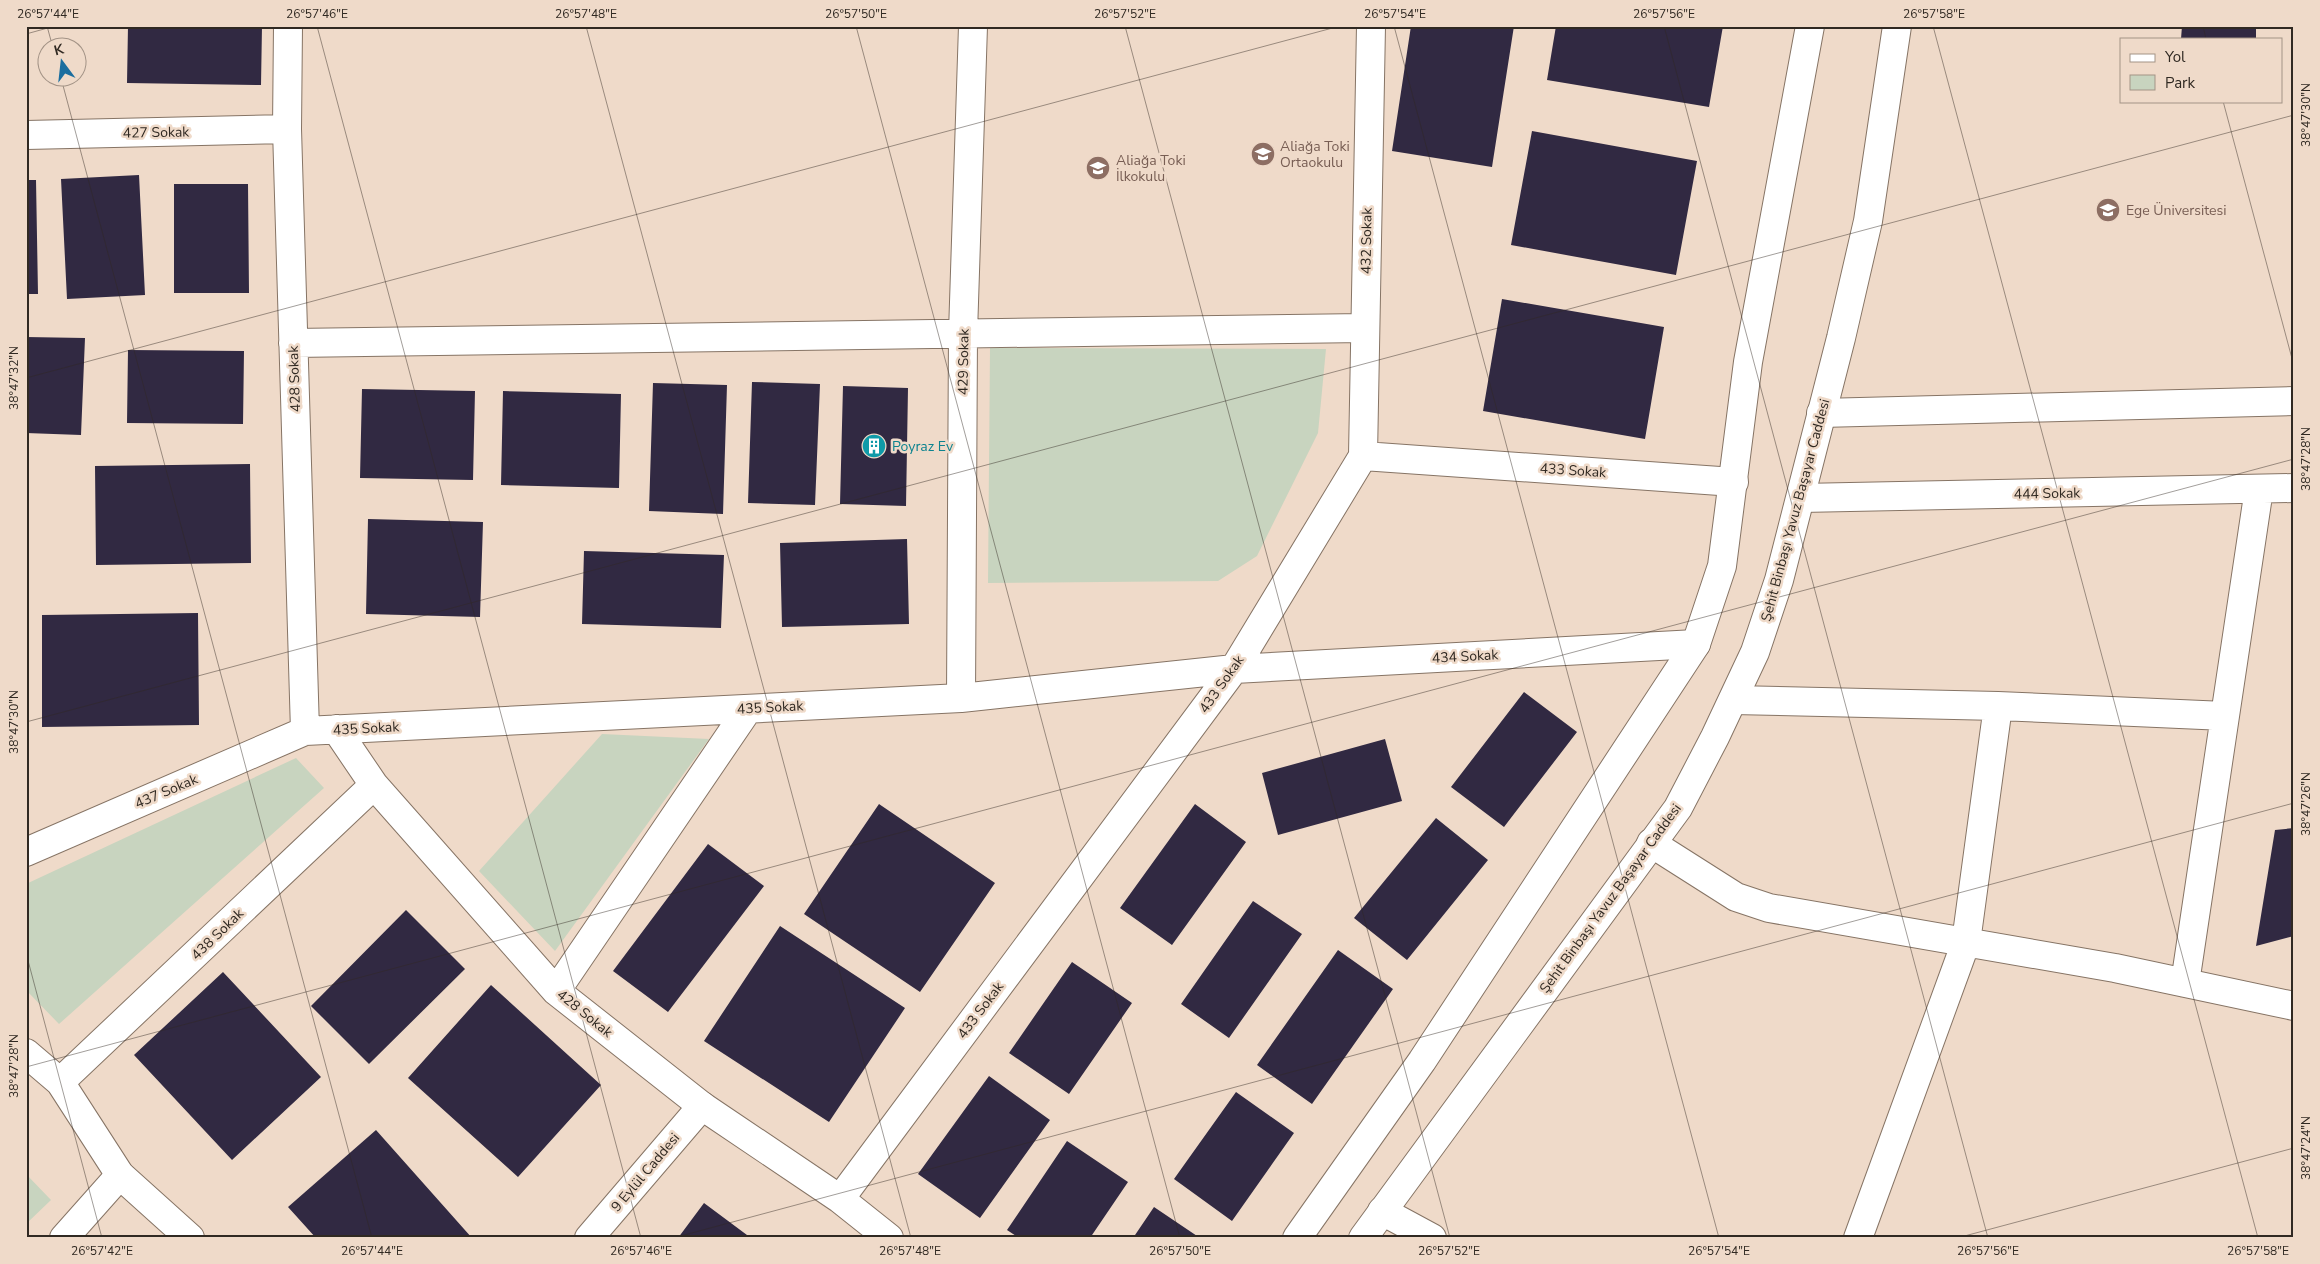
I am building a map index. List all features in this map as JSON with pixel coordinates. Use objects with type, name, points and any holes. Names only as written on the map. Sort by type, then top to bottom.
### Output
[{"type":"street","name":"428 Sokak","points":[[288,26],[287,129],[305,731]]},
{"type":"street","name":"429 Sokak","points":[[961,698],[964,333],[973,26]]},
{"type":"street","name":"432 Sokak","points":[[1363,456],[1371,26]]},
{"type":"street","points":[[1296,1238],[1422,1061],[1696,644],[1722,566],[1748,362],[1810,26]]},
{"type":"street","name":"Şehit Binbaşı Yavuz Başayar Caddesi","points":[[1363,1238],[1678,808],[1756,652],[1779,580],[1822,413],[1868,221],[1897,26]]},
{"type":"street","name":"427 Sokak","points":[[26,135],[287,129]]},
{"type":"street","points":[[293,344],[1364,328]]},
{"type":"street","points":[[1822,413],[2294,401]]},
{"type":"street","name":"433 Sokak","points":[[840,1199],[1234,669],[1363,456],[1734,482]]},
{"type":"street","name":"444 Sokak","points":[[1800,498],[2294,488]]},
{"type":"street","points":[[2185,983],[2259,489]]},
{"type":"street","name":"434 Sokak","points":[[1234,669],[1696,644]]},
{"type":"street","name":"435 Sokak","points":[[305,731],[961,698],[1234,669]]},
{"type":"street","points":[[1733,700],[1998,706],[2225,716]]},
{"type":"street","points":[[1858,1238],[1966,942],[1998,706]]},
{"type":"street","points":[[556,990],[748,708]]},
{"type":"street","name":"428 Sokak","points":[[336,729],[374,785],[556,990],[702,1106],[840,1199],[889,1238]]},
{"type":"street","name":"437 Sokak","points":[[26,852],[305,731]]},
{"type":"street","name":"438 Sokak","points":[[60,1082],[374,785]]},
{"type":"street","points":[[1652,843],[1736,897],[1769,908],[1966,942],[2185,983],[2294,1006]]},
{"type":"street","points":[[26,1053],[60,1082],[120,1175],[190,1238]]},
{"type":"street","name":"9 Eylül Caddesi","points":[[589,1238],[702,1106]]},
{"type":"street","points":[[64,1238],[120,1175]]},
{"type":"street","points":[[1382,1211],[1432,1238]]},
{"type":"green space","points":[[990,348],[1326,349],[1318,433],[1257,556],[1218,581],[988,583]]},
{"type":"green space","points":[[602,734],[709,739],[555,951],[479,871]]},
{"type":"green space","points":[[296,758],[324,788],[59,1024],[26,990],[26,884]]},
{"type":"green space","points":[[26,1174],[51,1200],[26,1224]]},
{"type":"building","points":[[128,26],[262,26],[261,85],[127,83]]},
{"type":"building","points":[[1411,26],[1514,26],[1492,167],[1392,151]]},
{"type":"building","points":[[1556,26],[1723,26],[1709,107],[1547,80]]},
{"type":"building","points":[[2182,26],[2256,26],[2256,38],[2181,38]]},
{"type":"building","points":[[1532,131],[1697,161],[1676,275],[1511,245]]},
{"type":"building","points":[[139,175],[145,295],[67,299],[61,179]]},
{"type":"building","points":[[26,180],[36,180],[38,294],[26,294]]},
{"type":"building","points":[[174,184],[248,184],[249,293],[174,293]]},
{"type":"building","points":[[1502,299],[1664,327],[1645,439],[1483,411]]},
{"type":"building","points":[[26,337],[85,338],[81,435],[26,433]]},
{"type":"building","points":[[128,350],[244,351],[243,424],[127,423]]},
{"type":"building","points":[[752,382],[820,384],[815,505],[748,503]]},
{"type":"building","points":[[653,383],[727,385],[723,514],[649,511]]},
{"type":"building","name":"Poyraz Ev","points":[[843,386],[908,388],[906,506],[840,504]]},
{"type":"building","points":[[362,389],[475,391],[473,480],[360,478]]},
{"type":"building","points":[[503,391],[621,394],[619,488],[501,485]]},
{"type":"building","points":[[250,464],[251,563],[96,565],[95,466]]},
{"type":"building","points":[[368,519],[483,522],[480,617],[366,614]]},
{"type":"building","points":[[907,539],[909,624],[782,627],[780,543]]},
{"type":"building","points":[[584,551],[724,555],[721,628],[582,624]]},
{"type":"building","points":[[198,613],[199,725],[42,727],[42,615]]},
{"type":"building","points":[[1524,692],[1577,732],[1504,827],[1451,787]]},
{"type":"building","points":[[1385,739],[1402,801],[1278,835],[1262,773]]},
{"type":"building","points":[[879,804],[995,883],[920,992],[804,914]]},
{"type":"building","points":[[1195,804],[1246,842],[1172,945],[1120,908]]},
{"type":"building","points":[[1436,818],[1488,860],[1407,960],[1354,918]]},
{"type":"building","points":[[2294,828],[2294,936],[2256,946],[2275,830]]},
{"type":"building","points":[[708,844],[764,886],[668,1012],[613,971]]},
{"type":"building","points":[[1253,901],[1302,934],[1229,1038],[1181,1004]]},
{"type":"building","points":[[406,910],[465,969],[369,1064],[311,1006]]},
{"type":"building","points":[[780,926],[905,1008],[829,1122],[704,1041]]},
{"type":"building","points":[[1338,950],[1393,989],[1312,1104],[1257,1065]]},
{"type":"building","points":[[1072,962],[1132,1003],[1069,1094],[1009,1053]]},
{"type":"building","points":[[223,972],[321,1077],[232,1160],[134,1055]]},
{"type":"building","points":[[491,985],[601,1085],[518,1177],[408,1078]]},
{"type":"building","points":[[989,1076],[1050,1120],[980,1218],[918,1174]]},
{"type":"building","points":[[1236,1092],[1294,1133],[1232,1221],[1174,1179]]},
{"type":"building","points":[[376,1130],[472,1238],[316,1238],[288,1207]]},
{"type":"building","points":[[1067,1141],[1128,1182],[1090,1238],[1019,1238],[1007,1230]]},
{"type":"building","points":[[704,1203],[751,1238],[678,1238]]},
{"type":"building","points":[[1154,1207],[1200,1238],[1133,1238]]},
{"type":"place","name":"Aliağa Toki Ortaokulu","points":[[1263,154]]},
{"type":"place","name":"Aliağa Toki İlkokulu","points":[[1098,168]]},
{"type":"place","name":"Ege Üniversitesi","points":[[2108,210]]},
{"type":"place","name":"Poyraz Ev","points":[[874,446]]}]
